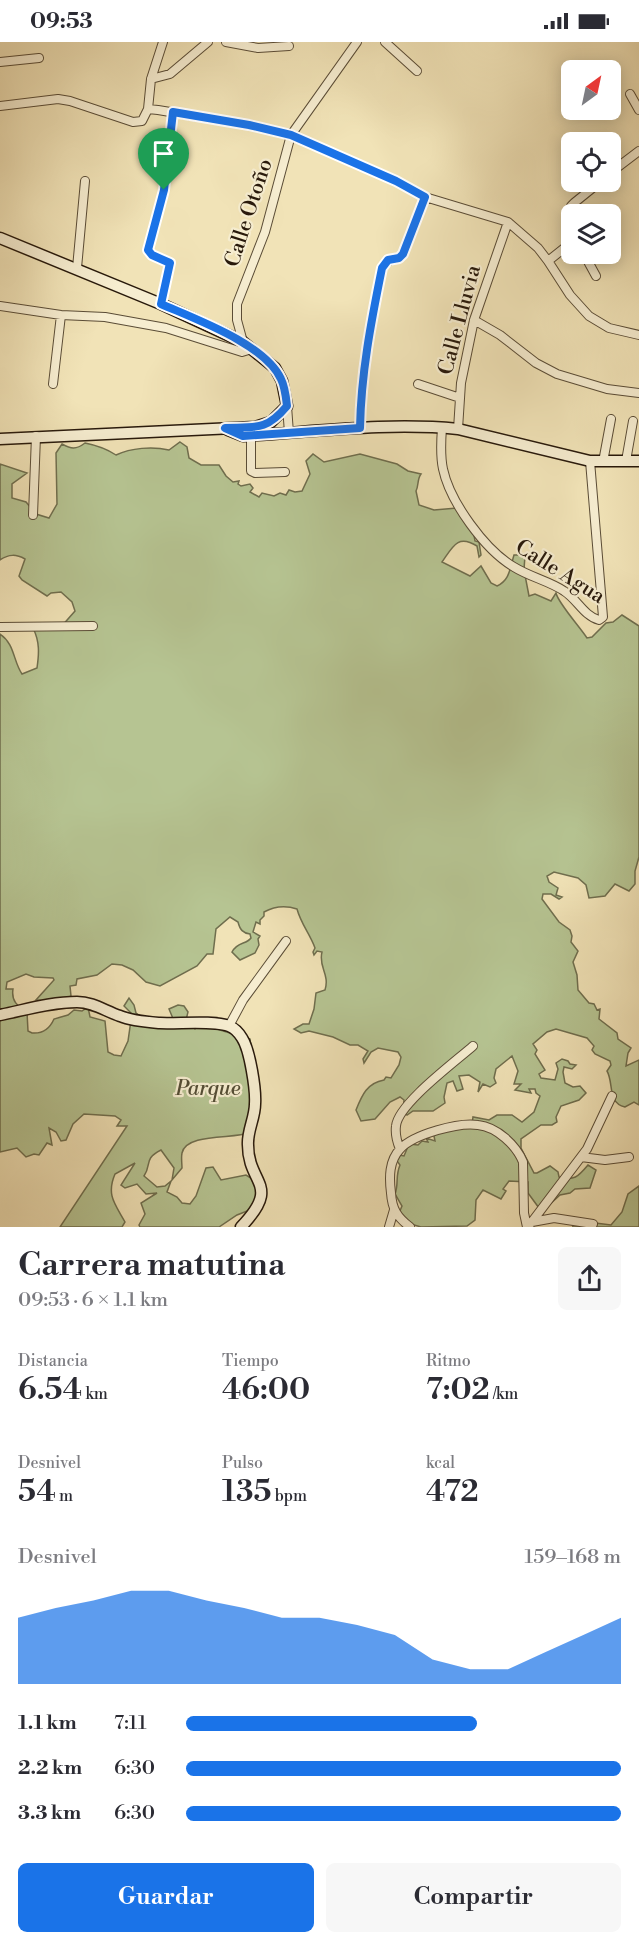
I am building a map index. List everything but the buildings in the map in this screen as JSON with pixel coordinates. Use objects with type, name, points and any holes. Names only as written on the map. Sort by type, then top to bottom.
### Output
[{"type":"main road","points":[[0,238],[161,304],[248,346],[275,368],[285,388],[287,406],[267,425],[0,439]]},
{"type":"main road","points":[[225,428],[239,435],[360,428],[458,429],[590,461],[639,461]]},
{"type":"main road","points":[[0,1015],[75,1002],[94,1005],[129,1019],[229,1026],[240,1035],[246,1046],[256,1103],[248,1145],[261,1191],[261,1198],[256,1209],[241,1227]]},
{"type":"street","points":[[0,106],[58,99],[70,100],[139,123],[144,119],[148,109],[151,79],[163,42]]},
{"type":"street","points":[[151,79],[170,74],[208,42]]},
{"type":"street","points":[[226,42],[258,48],[289,46]]},
{"type":"street","name":"Calle Otoño","points":[[248,346],[237,320],[237,304],[265,232],[291,135],[357,42]]},
{"type":"street","points":[[385,42],[417,71]]},
{"type":"street","points":[[0,62],[39,58]]},
{"type":"street","points":[[630,94],[639,110]]},
{"type":"street","points":[[148,109],[260,127],[291,135],[396,181],[425,197],[508,222],[538,248],[570,295],[589,316],[609,328],[639,335]]},
{"type":"street","points":[[161,304],[170,263],[152,255],[148,250],[164,190],[173,112]]},
{"type":"street","points":[[621,165],[639,151]]},
{"type":"street","points":[[77,268],[85,181]]},
{"type":"street","points":[[572,204],[587,192]]},
{"type":"street","points":[[360,428],[365,353],[382,268],[388,260],[399,258],[403,254],[425,197]]},
{"type":"street","name":"Calle Lluvia","points":[[458,429],[460,398],[474,320],[508,222]]},
{"type":"street","points":[[548,261],[561,251]]},
{"type":"street","points":[[589,264],[596,276]]},
{"type":"street","points":[[0,306],[61,315],[105,317],[176,331],[242,352],[248,346]]},
{"type":"street","points":[[53,384],[61,315]]},
{"type":"street","points":[[474,320],[500,335],[536,363],[556,374],[607,389],[639,393]]},
{"type":"street","points":[[418,384],[460,398]]},
{"type":"street","points":[[287,406],[289,433]]},
{"type":"street","points":[[603,462],[611,419]]},
{"type":"street","points":[[626,461],[633,421]]},
{"type":"street","name":"Calle Agua","points":[[442,428],[443,469],[454,499],[470,523],[512,566],[567,592],[594,618],[601,620],[603,617],[590,461]]},
{"type":"street","points":[[251,435],[251,471],[255,473],[285,472]]},
{"type":"street","points":[[33,515],[36,436]]},
{"type":"street","points":[[0,627],[93,626]]},
{"type":"street","points":[[229,1026],[251,987],[286,941]]},
{"type":"street","points":[[400,1149],[397,1142],[396,1125],[400,1116],[425,1087],[473,1046]]},
{"type":"street","points":[[529,1225],[594,1137],[612,1096]]},
{"type":"street","points":[[410,1227],[399,1218],[394,1210],[389,1181],[391,1167],[400,1149],[435,1131],[475,1125],[494,1130],[516,1150],[523,1162],[524,1213],[529,1225]]},
{"type":"street","points":[[581,1157],[605,1160],[628,1157]]},
{"type":"street","points":[[389,1227],[394,1210]]},
{"type":"street","points":[[529,1225],[554,1218],[593,1224]]},
{"type":"green space","name":"Parque","points":[[180,442],[187,447],[189,458],[201,465],[219,465],[233,482],[239,481],[238,484],[241,486],[250,484],[253,488],[250,492],[259,497],[262,493],[274,496],[280,493],[286,495],[289,490],[302,491],[310,474],[306,461],[313,454],[324,462],[360,454],[397,464],[408,471],[421,474],[416,491],[419,505],[434,510],[457,508],[472,524],[475,541],[479,542],[481,555],[479,557],[477,546],[465,541],[456,544],[442,562],[470,576],[481,566],[491,583],[497,586],[507,577],[514,555],[525,555],[524,570],[529,596],[535,594],[551,601],[556,593],[587,638],[592,637],[606,623],[613,622],[622,615],[639,626],[639,857],[635,871],[635,884],[629,891],[615,884],[605,896],[589,898],[586,885],[578,878],[554,872],[547,876],[549,882],[558,888],[556,895],[562,897],[559,899],[551,894],[543,894],[542,899],[559,922],[570,930],[571,942],[578,951],[573,962],[578,990],[589,1003],[594,1004],[597,1010],[600,1009],[599,1019],[617,1033],[618,1039],[631,1048],[626,1066],[639,1060],[639,1105],[634,1102],[625,1107],[619,1105],[613,1097],[607,1071],[611,1065],[610,1061],[595,1054],[592,1050],[594,1046],[587,1038],[556,1029],[547,1032],[533,1044],[537,1050],[535,1054],[545,1070],[539,1074],[541,1078],[555,1080],[558,1069],[556,1063],[562,1059],[568,1061],[576,1065],[572,1069],[564,1067],[565,1083],[573,1087],[580,1086],[586,1093],[579,1100],[561,1106],[556,1117],[557,1122],[552,1125],[541,1125],[521,1139],[521,1148],[534,1173],[550,1166],[558,1172],[559,1177],[572,1178],[588,1165],[596,1170],[590,1188],[575,1189],[539,1208],[528,1193],[528,1182],[509,1181],[503,1189],[506,1191],[501,1199],[483,1190],[476,1200],[475,1220],[467,1226],[421,1227],[400,1221],[399,1213],[402,1206],[395,1194],[400,1165],[395,1158],[399,1155],[404,1156],[409,1144],[418,1145],[422,1141],[428,1142],[426,1138],[435,1141],[434,1136],[447,1126],[472,1124],[473,1117],[489,1120],[497,1115],[512,1115],[522,1122],[534,1112],[540,1096],[535,1089],[529,1089],[531,1093],[515,1090],[521,1084],[514,1084],[518,1071],[512,1056],[496,1069],[494,1078],[496,1083],[490,1087],[483,1084],[478,1092],[480,1082],[469,1075],[459,1076],[463,1089],[457,1091],[453,1081],[447,1083],[445,1103],[433,1111],[413,1111],[407,1115],[403,1112],[404,1100],[400,1097],[390,1102],[375,1119],[361,1121],[356,1110],[363,1095],[373,1084],[386,1077],[391,1078],[401,1057],[398,1052],[378,1048],[371,1052],[364,1063],[363,1059],[368,1051],[358,1045],[350,1045],[333,1037],[309,1031],[301,1033],[294,1029],[303,1024],[309,1024],[316,993],[325,990],[326,979],[321,962],[322,952],[317,951],[314,955],[315,948],[297,909],[284,907],[276,907],[264,912],[260,924],[256,922],[253,932],[260,936],[255,953],[240,960],[232,952],[237,946],[251,938],[250,934],[241,929],[238,922],[230,917],[216,929],[213,954],[207,954],[197,966],[160,986],[146,982],[133,970],[112,964],[97,975],[77,979],[76,985],[70,986],[71,996],[60,1002],[36,1000],[54,980],[53,978],[26,974],[7,982],[6,989],[13,989],[14,1000],[27,1012],[28,1031],[32,1033],[46,1030],[54,1019],[68,1015],[74,1010],[82,1011],[88,1007],[90,1017],[105,1021],[108,1052],[114,1055],[121,1056],[128,1041],[131,1020],[134,1016],[124,1006],[129,998],[136,1013],[148,1021],[174,1021],[169,1009],[178,1005],[184,1006],[188,1012],[186,1020],[195,1029],[200,1024],[250,1039],[259,1107],[249,1133],[192,1142],[185,1147],[182,1153],[182,1168],[172,1180],[174,1168],[161,1150],[150,1159],[144,1176],[157,1187],[165,1186],[171,1181],[167,1192],[177,1197],[182,1203],[190,1204],[196,1196],[206,1168],[213,1167],[221,1180],[246,1175],[262,1185],[255,1208],[237,1215],[219,1227],[140,1227],[145,1214],[141,1203],[157,1193],[146,1194],[137,1184],[125,1188],[121,1185],[135,1163],[115,1174],[112,1181],[113,1199],[125,1222],[122,1227],[60,1227],[127,1126],[117,1126],[121,1120],[115,1116],[84,1114],[73,1124],[66,1140],[61,1141],[56,1132],[49,1128],[52,1145],[47,1143],[39,1155],[26,1157],[17,1148],[0,1152],[0,634],[11,648],[22,674],[37,668],[37,638],[33,628],[36,624],[51,630],[60,628],[75,611],[72,602],[61,592],[47,596],[22,580],[19,576],[25,559],[12,555],[0,560],[0,464],[27,473],[12,484],[12,498],[26,502],[36,514],[49,518],[57,504],[56,453],[62,444],[74,448],[85,443],[116,455],[142,448],[169,450]]},
{"type":"green space","points":[[639,1186],[639,1227],[573,1227],[571,1220],[611,1225],[622,1212],[628,1194]]},
{"type":"route","points":[[173,112],[291,135],[396,181],[425,197],[403,254],[400,258],[388,260],[382,268],[365,353],[360,428],[243,436],[225,428],[267,425],[287,406],[285,388],[275,368],[243,342],[161,304],[170,263],[152,255],[148,250],[164,190],[173,112]]}]
